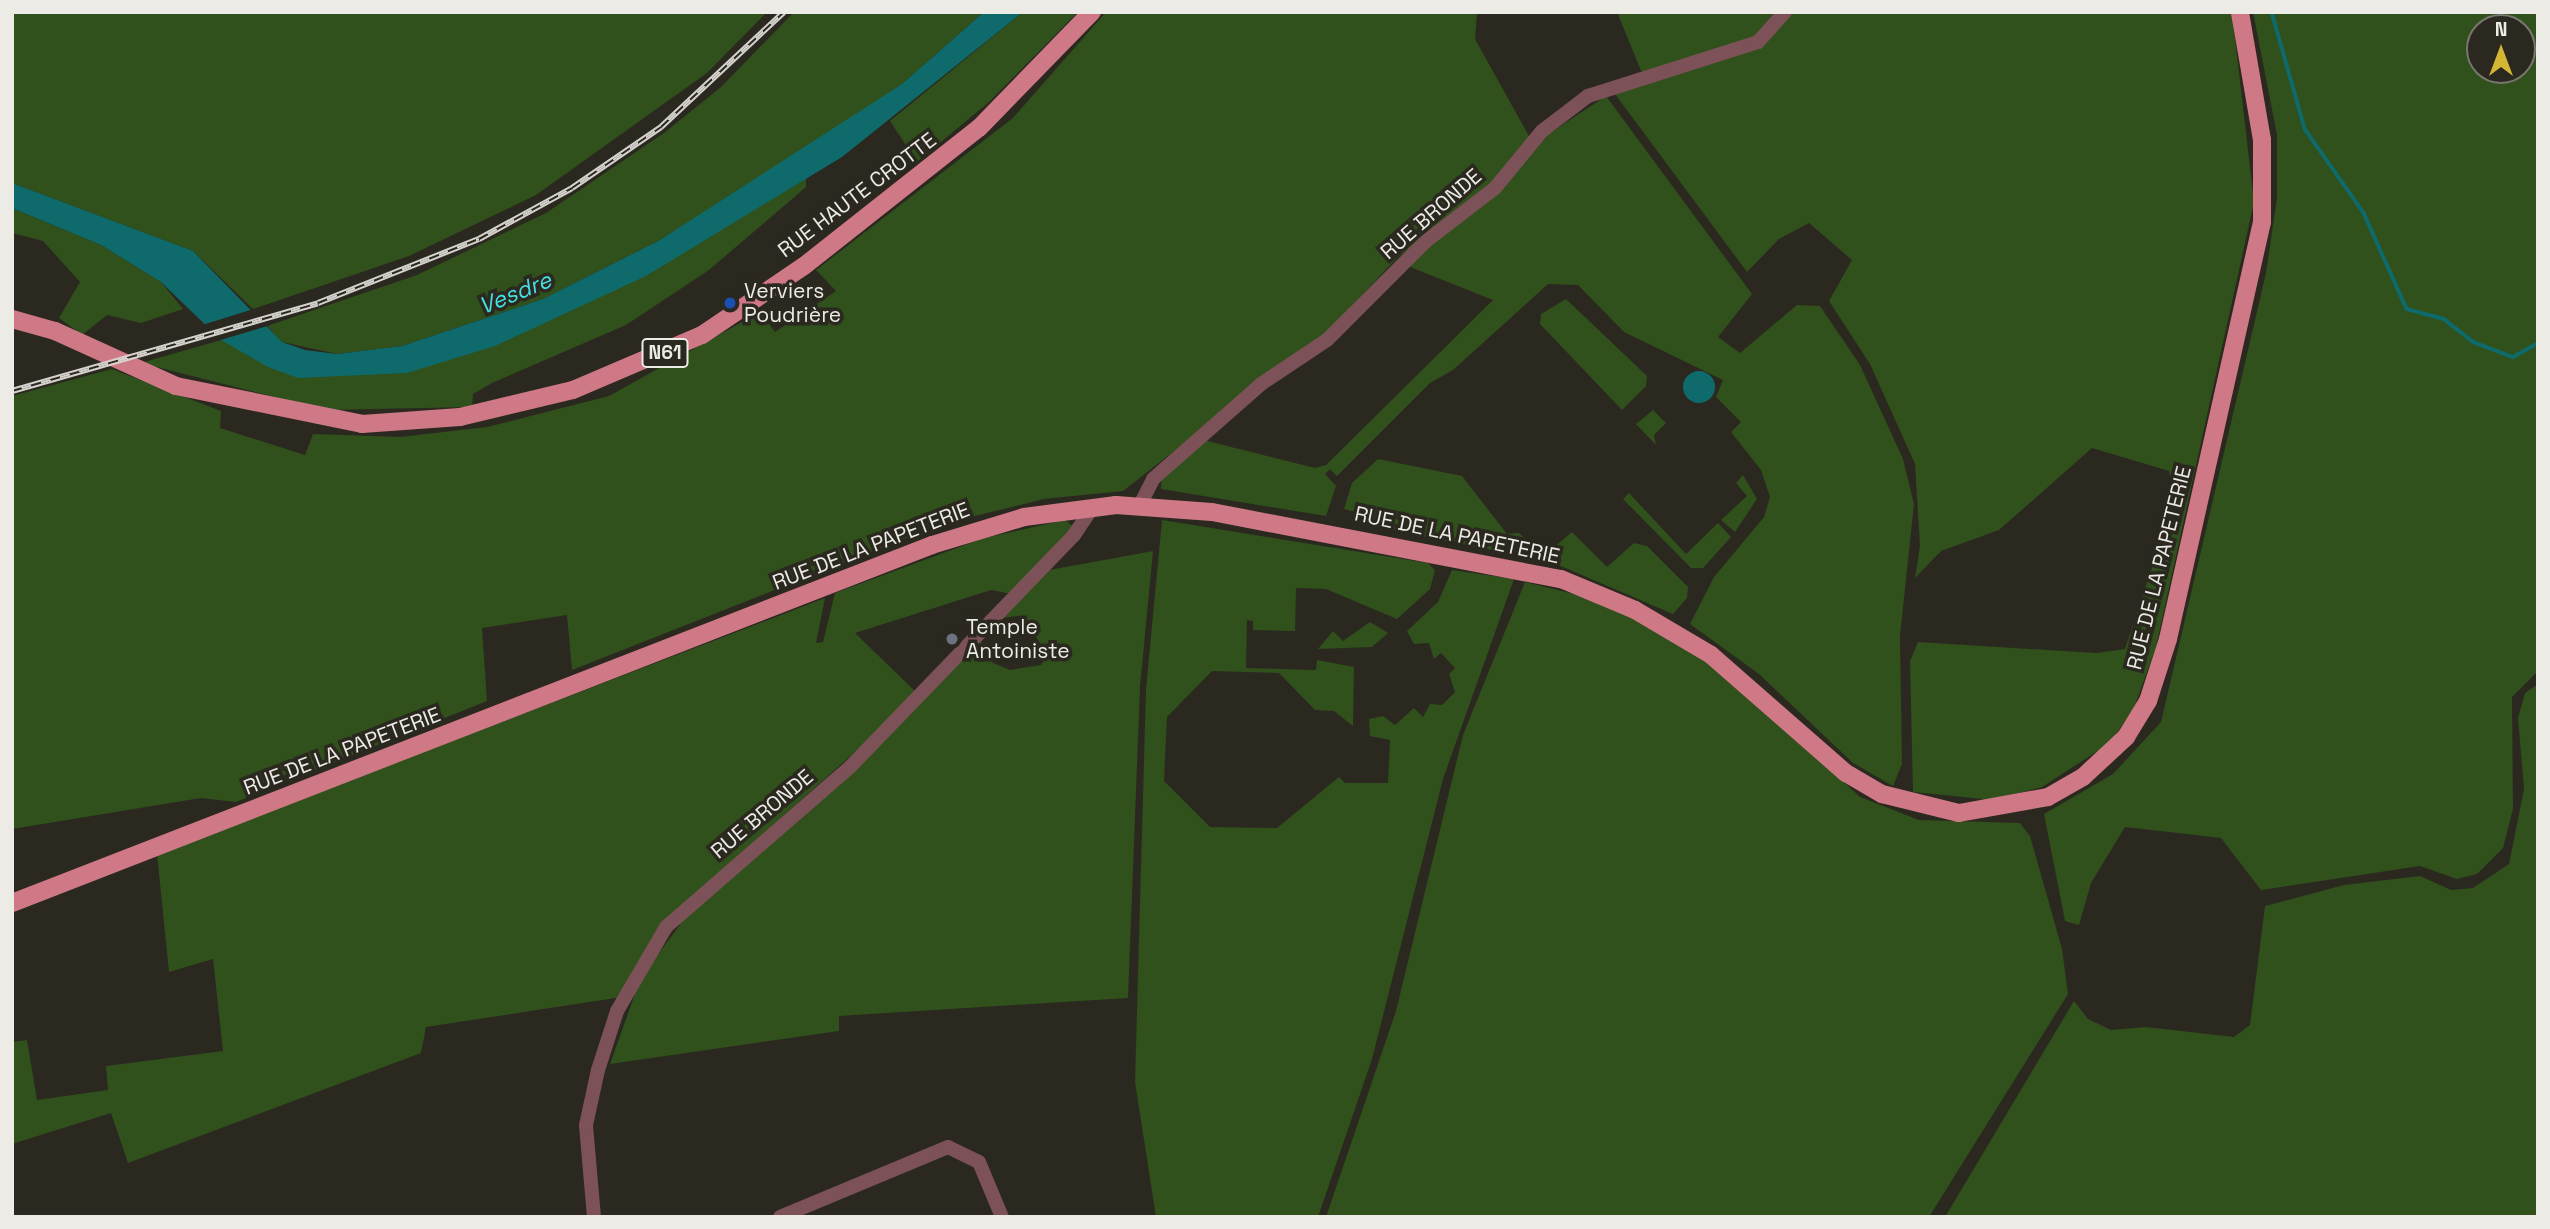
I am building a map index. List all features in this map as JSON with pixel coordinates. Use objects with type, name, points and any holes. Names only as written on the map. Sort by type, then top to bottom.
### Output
[{"type":"main road","name":"RUE HAUTE CROTTE","points":[[12,319],[55,331],[176,386],[362,424],[460,417],[573,390],[702,335],[804,266],[979,128],[1092,12]]},
{"type":"main road","name":"RUE DE LA PAPETERIE","points":[[12,903],[932,545],[992,525],[1093,507],[1140,505],[1408,546],[1562,579],[1635,610],[1711,655],[1846,773],[1882,794],[1959,813],[2048,797],[2083,778],[2126,737],[2148,701],[2168,639],[2262,222],[2262,140],[2241,12]]},
{"type":"street","name":"RUE BRONDE","points":[[1140,505],[1153,479],[1261,384],[1327,340],[1425,242],[1495,188],[1542,131],[1588,96],[1758,42],[1784,12]]},
{"type":"street","name":"RUE BRONDE","points":[[594,1217],[586,1125],[598,1070],[617,1011],[666,927],[852,766],[1074,535],[1093,507]]},
{"type":"street","points":[[780,1217],[948,1147],[979,1162],[1002,1217]]},
{"type":"green space","points":[[12,12],[767,12],[707,73],[536,195],[409,256],[253,309],[193,251],[12,183]]},
{"type":"green space","points":[[794,12],[984,12],[902,84],[803,152],[660,240],[543,299],[402,346],[337,354],[282,342],[267,326],[417,275],[546,213],[664,133],[721,87]]},
{"type":"green space","points":[[1023,12],[1078,12],[989,102],[917,162],[890,121]]},
{"type":"green space","points":[[1106,12],[1477,12],[1475,39],[1530,138],[1489,188],[1397,258],[1327,332],[1123,491],[1044,499],[939,525],[572,670],[567,615],[482,628],[487,701],[236,802],[201,798],[12,829],[12,396],[112,369],[221,411],[220,428],[305,455],[313,434],[400,437],[487,427],[609,396],[760,312],[775,332],[836,291],[816,270],[1013,118]]},
{"type":"green space","points":[[1617,12],[1780,12],[1752,40],[1644,78]]},
{"type":"green space","points":[[1787,12],[2232,12],[2254,202],[2156,647],[2134,708],[2110,743],[2042,787],[1993,800],[1913,792],[1910,661],[1918,642],[2096,653],[2125,649],[2174,501],[2169,471],[2092,448],[1999,530],[1941,551],[1915,578],[1920,546],[1915,464],[1870,364],[1829,301],[1852,260],[1809,223],[1779,239],[1747,272],[1615,94],[1763,45]]},
{"type":"green space","points":[[2253,12],[2538,12],[2538,671],[2512,697],[2513,809],[2503,848],[2477,874],[2457,879],[2420,866],[2261,890],[2221,838],[2125,827],[2091,883],[2079,925],[2065,921],[2044,814],[2113,774],[2161,722],[2266,273],[2277,198],[2277,135]]},
{"type":"green space","points":[[1606,96],[1752,294],[1718,337],[1740,353],[1797,305],[1820,306],[1860,365],[1903,459],[1914,504],[1900,636],[1902,764],[1893,786],[1853,763],[1759,674],[1690,624],[1714,577],[1764,517],[1770,497],[1761,470],[1731,432],[1741,422],[1716,397],[1723,380],[1624,332],[1578,285],[1548,284],[1453,370],[1430,383],[1337,476],[1330,469],[1325,474],[1336,486],[1326,516],[1161,489],[1162,474],[1203,440],[1315,468],[1326,465],[1493,300],[1405,265],[1535,143]]},
{"type":"green space","points":[[806,174],[806,187],[709,270],[626,325],[492,383],[473,394],[472,407],[326,410],[141,363],[221,340],[298,378],[646,276]]},
{"type":"green space","points":[[12,208],[101,245],[161,282],[183,309],[141,323],[107,315],[82,335],[59,318],[80,282],[43,241],[12,233]]},
{"type":"green space","points":[[1566,299],[1647,376],[1646,386],[1622,410],[1540,324],[1541,314]]},
{"type":"green space","points":[[1653,410],[1666,423],[1654,435],[1656,445],[1636,424]]},
{"type":"green space","points":[[1378,459],[1462,476],[1507,534],[1519,533],[1536,549],[1545,542],[1552,549],[1572,532],[1607,567],[1634,543],[1647,546],[1688,587],[1687,598],[1673,614],[1549,561],[1354,523],[1356,512],[1344,509],[1352,483]]},
{"type":"green space","points":[[1743,475],[1757,499],[1735,532],[1721,520],[1747,496],[1736,483]]},
{"type":"green space","points":[[1629,493],[1686,554],[1718,523],[1731,537],[1703,568],[1691,568],[1623,499]]},
{"type":"green space","points":[[1065,520],[1074,527],[1012,594],[991,590],[855,633],[919,695],[682,906],[622,997],[426,1027],[421,1053],[128,1163],[111,1113],[12,1144],[12,1042],[27,1040],[37,1100],[108,1090],[106,1066],[223,1051],[213,959],[169,972],[157,854],[825,598],[816,643],[823,642],[835,593],[984,538]]},
{"type":"green space","points":[[1162,520],[1428,563],[1435,570],[1430,589],[1397,619],[1326,589],[1296,588],[1295,631],[1253,630],[1253,621],[1247,620],[1246,668],[1316,670],[1317,660],[1354,667],[1353,726],[1334,711],[1315,710],[1279,673],[1212,671],[1167,717],[1164,781],[1210,827],[1277,828],[1339,777],[1345,783],[1388,783],[1390,740],[1370,736],[1369,719],[1383,716],[1395,725],[1414,708],[1423,717],[1430,704],[1442,705],[1455,692],[1449,674],[1455,668],[1441,653],[1434,659],[1429,643],[1414,644],[1407,631],[1438,602],[1452,570],[1514,579],[1443,779],[1372,1059],[1318,1217],[1156,1217],[1135,1082],[1146,689]]},
{"type":"green space","points":[[1153,551],[1140,687],[1128,998],[839,1016],[839,1031],[610,1064],[641,977],[697,902],[981,641],[993,663],[1010,670],[1041,665],[1047,655],[1029,625],[1018,616],[1001,618],[1044,571]]},
{"type":"green space","points":[[1525,582],[1594,599],[1672,638],[1745,690],[1860,797],[1919,820],[2020,823],[2030,836],[2062,949],[2068,994],[1929,1217],[1326,1217],[1396,1011],[1463,735]]},
{"type":"green space","points":[[1370,622],[1388,633],[1372,647],[1318,649],[1333,631],[1343,641]]},
{"type":"green space","points":[[2538,684],[2538,1217],[1945,1217],[2074,1001],[2088,1019],[2111,1030],[2146,1027],[2234,1037],[2250,1025],[2265,906],[2344,885],[2420,876],[2451,890],[2473,888],[2509,864],[2524,789],[2518,718],[2525,693]]},
{"type":"water","points":[[984,12],[1023,12],[842,157],[646,276],[495,346],[407,373],[298,378],[268,367],[221,340],[161,282],[101,245],[12,208],[12,183],[193,251],[282,342],[305,350],[337,354],[402,346],[543,299],[660,240],[902,84]]},
{"type":"water","points":[[1699,371],[1710,376],[1715,387],[1710,398],[1699,403],[1688,398],[1683,387],[1688,376]]},
{"type":"pier","points":[[257,308],[271,325],[217,341],[199,326]]},
{"type":"waterway","points":[[2272,12],[2305,129],[2364,213],[2407,309],[2444,319],[2473,342],[2513,357],[2538,343]]},
{"type":"railway","points":[[12,391],[318,303],[479,239],[572,188],[661,127],[784,12]]},
{"type":"place","name":"Verviers Poudrière","points":[[730,303]]},
{"type":"place","name":"Temple Antoiniste","points":[[952,639]]},
{"type":"water label","name":"Vesdre","points":[[515,293]]}]
